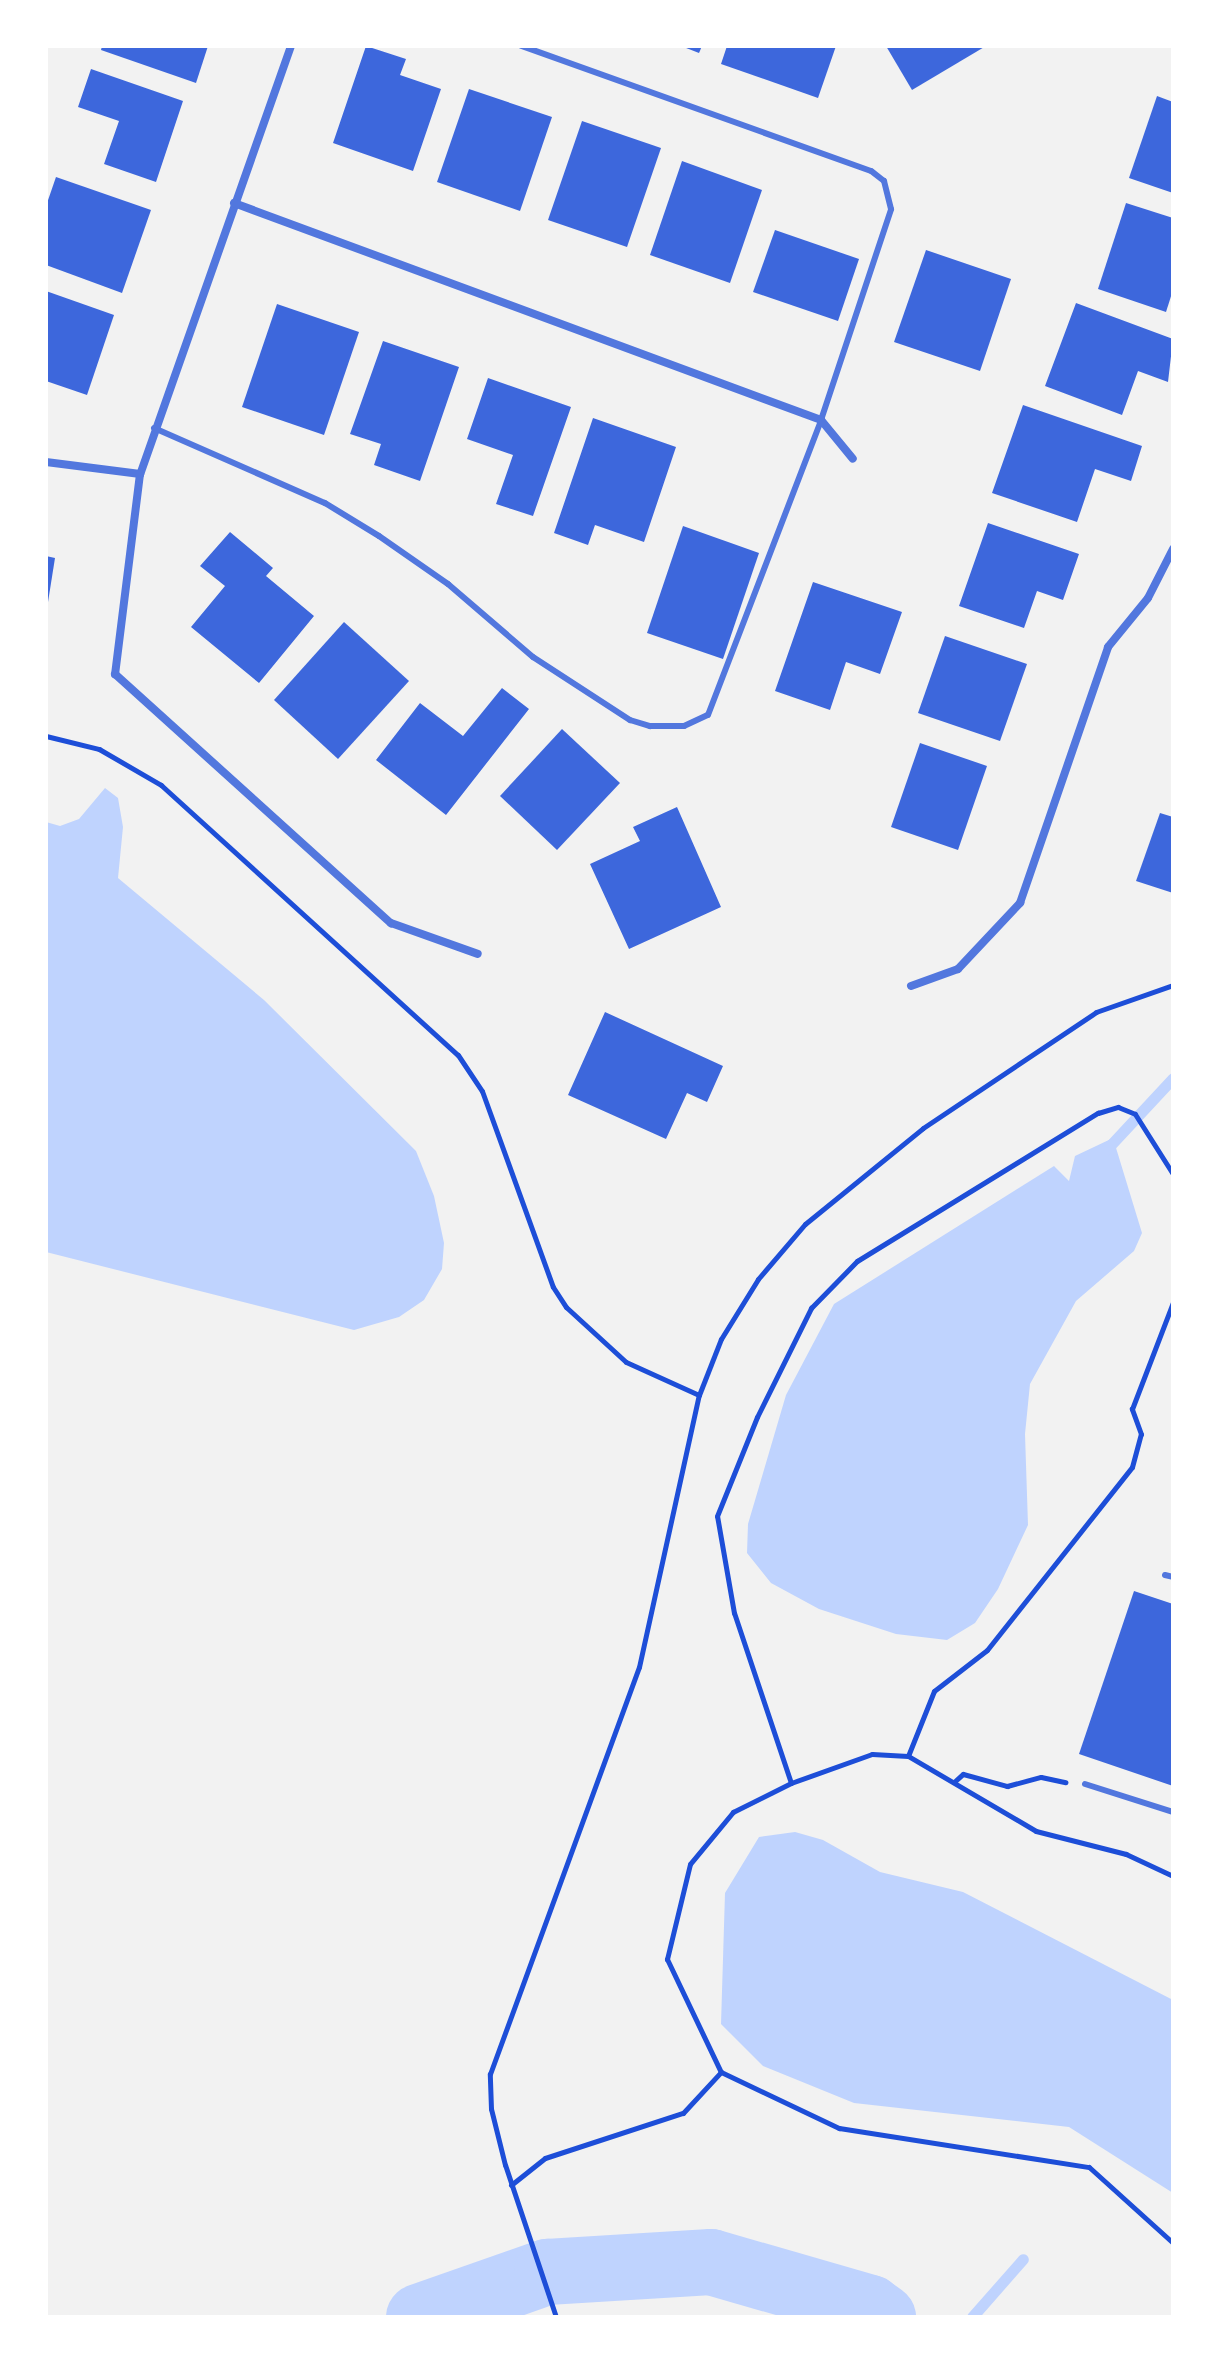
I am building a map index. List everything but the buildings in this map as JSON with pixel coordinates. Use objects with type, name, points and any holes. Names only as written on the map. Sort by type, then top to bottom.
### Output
[{"type":"street","points":[[291,46],[140,474],[115,674],[391,923],[478,954]]},
{"type":"street","points":[[234,203],[821,420],[853,459]]},
{"type":"street","points":[[46,462],[140,474]]},
{"type":"street","points":[[911,986],[958,969],[1020,903],[1108,647],[1148,598],[1173,549]]},
{"type":"lane","points":[[154,428],[325,503],[379,536],[448,584],[533,657],[630,720],[650,726],[684,726],[708,715],[821,420],[891,209],[884,181],[871,171],[521,46]]},
{"type":"lane","points":[[1085,1784],[1173,1812]]},
{"type":"path","points":[[46,736],[99,749],[161,785],[458,1055],[482,1091],[553,1287],[566,1307],[626,1362],[699,1395]]},
{"type":"path","points":[[556,2317],[505,2165],[491,2109],[490,2074],[639,1667],[699,1395],[728,1327],[758,1279],[805,1224],[923,1128],[1072,1026],[1173,985]]},
{"type":"path","points":[[791,1783],[734,1613],[717,1516],[757,1417],[811,1308],[857,1261],[1098,1113],[1118,1107],[1135,1114],[1173,1174]]},
{"type":"path","points":[[908,1756],[934,1691],[987,1650],[1132,1467],[1141,1434],[1132,1409],[1173,1302]]},
{"type":"path","points":[[1173,1876],[1126,1854],[1036,1831],[908,1756],[872,1754],[791,1783],[733,1812],[690,1864],[667,1959],[721,2072],[839,2128],[1089,2167],[1173,2243]]},
{"type":"path","points":[[954,1782],[963,1774],[1007,1786],[1041,1777],[1085,1784]]},
{"type":"path","points":[[511,2185],[545,2158],[683,2113],[721,2072]]},
{"type":"water","points":[[105,788],[118,798],[123,827],[118,878],[264,1000],[416,1151],[434,1196],[444,1243],[442,1269],[424,1300],[399,1317],[354,1330],[46,1252],[46,822],[60,826],[79,819]]},
{"type":"water","points":[[1113,1138],[1142,1233],[1134,1251],[1076,1301],[1030,1384],[1025,1434],[1028,1525],[998,1589],[975,1623],[947,1640],[896,1634],[819,1609],[771,1583],[747,1553],[748,1524],[786,1395],[834,1304],[1054,1166],[1069,1181],[1075,1156]]},
{"type":"water","points":[[795,1832],[823,1840],[880,1872],[963,1892],[1173,2000],[1173,2193],[1069,2127],[854,2103],[763,2066],[721,2024],[725,1893],[759,1837]]},
{"type":"waterway","points":[[1106,1150],[1173,1078]]},
{"type":"waterway","points":[[972,2317],[1023,2259]]},
{"type":"waterway","points":[[419,2317],[547,2272],[711,2262],[870,2308],[883,2317]]}]
